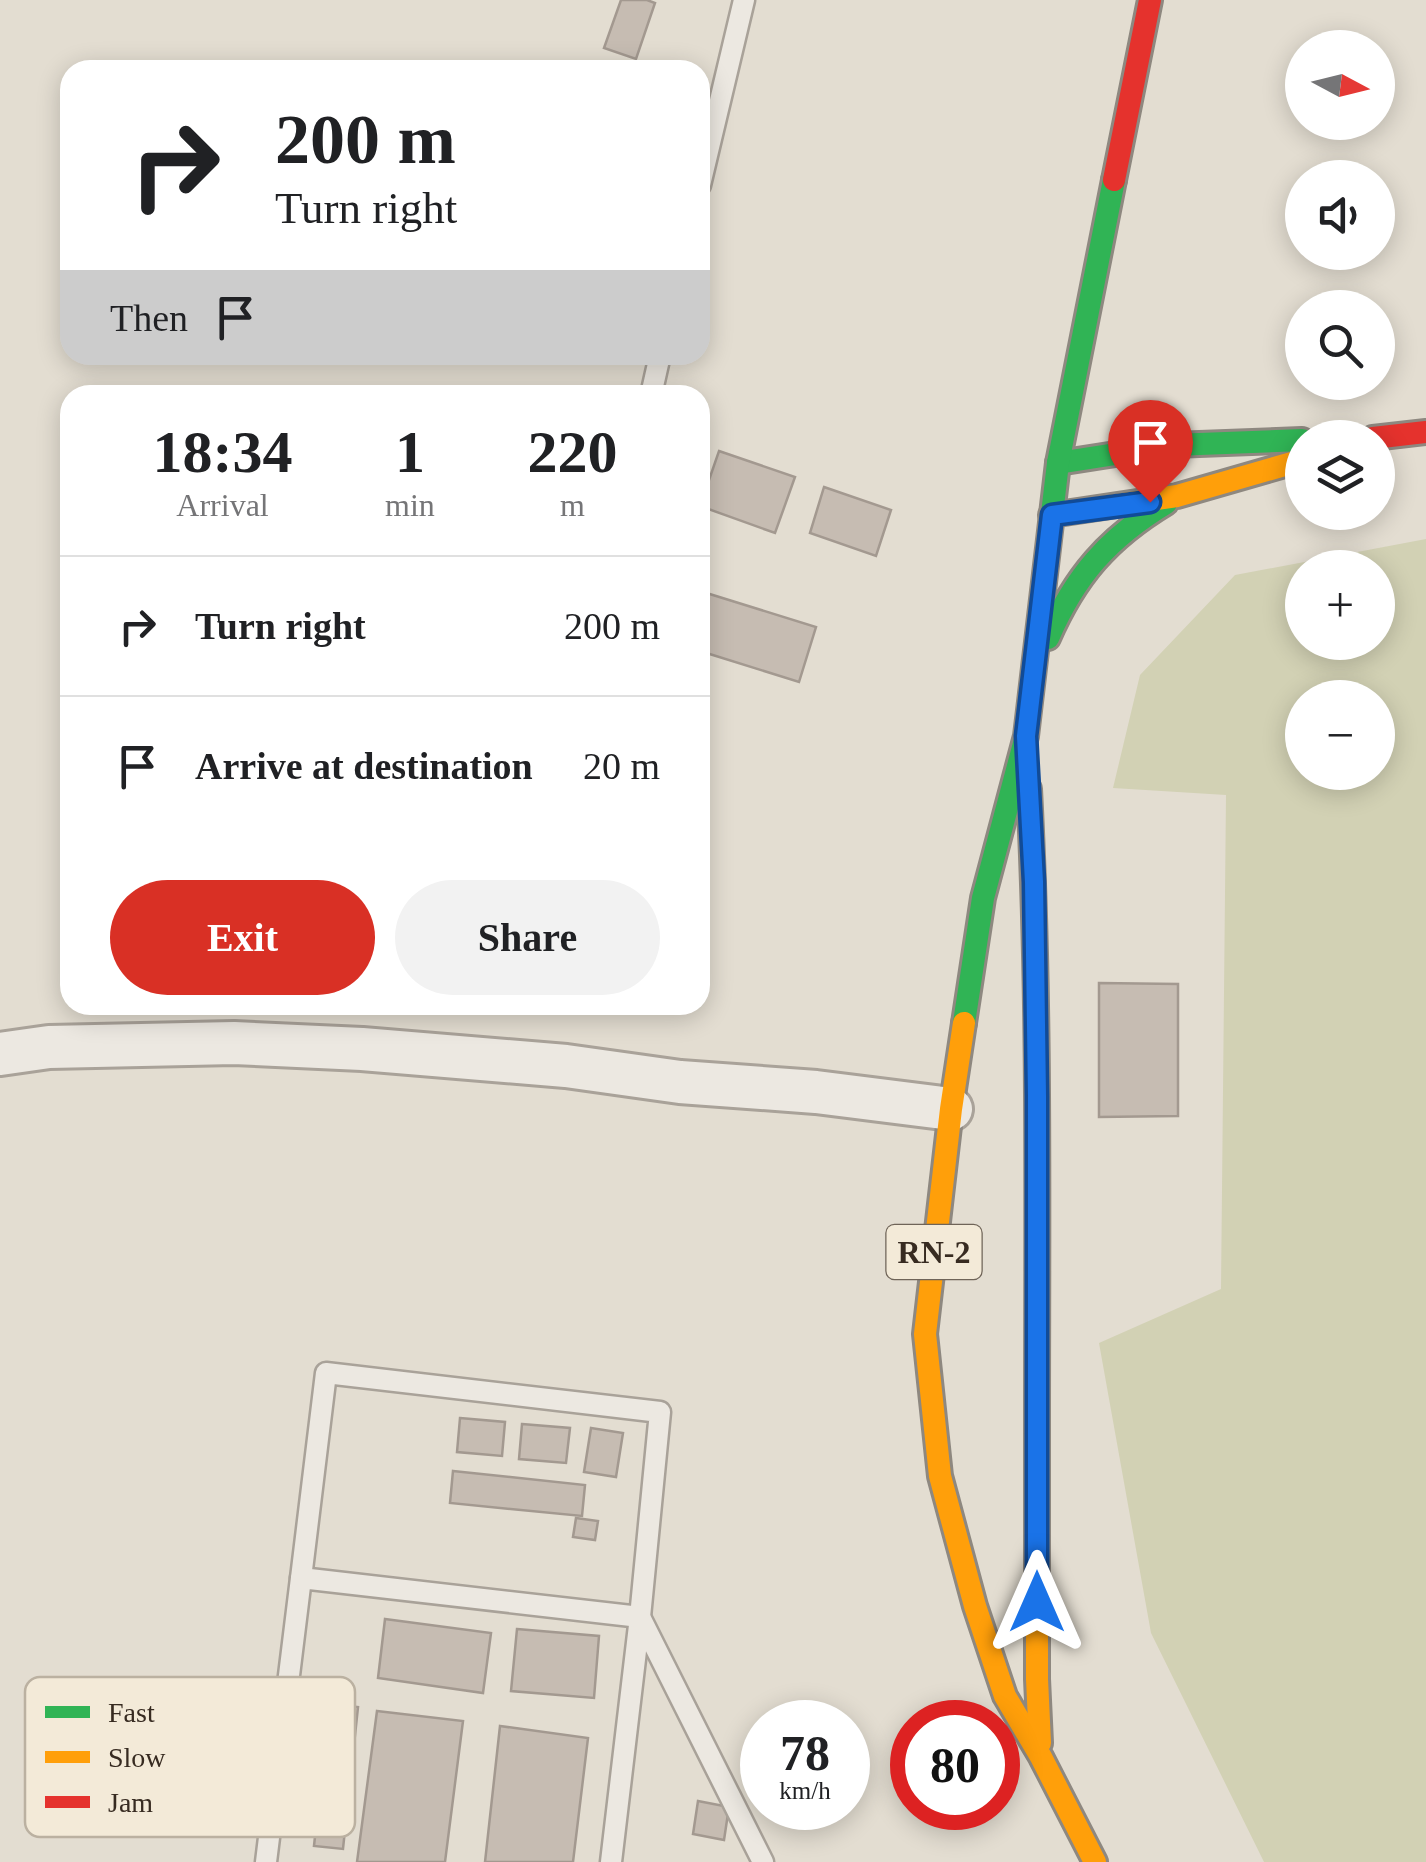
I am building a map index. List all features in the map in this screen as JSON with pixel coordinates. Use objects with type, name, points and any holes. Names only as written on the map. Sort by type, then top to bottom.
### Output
[{"type":"highway","points":[[1150,0],[1058,463],[1173,444],[1285,441]]},
{"type":"highway","points":[[1080,351],[1098,394]]},
{"type":"highway","points":[[1130,427],[1173,444]]},
{"type":"highway","points":[[1395,436],[1426,432]]},
{"type":"highway","name":"RN-2","points":[[1058,463],[1026,736],[983,898],[951,1109],[925,1334],[940,1476],[975,1606],[1005,1696],[1096,1862]]},
{"type":"highway","points":[[1052,515],[1178,496],[1285,465]]},
{"type":"highway","points":[[1032,683],[1058,612],[1080,575],[1140,517],[1178,496]]},
{"type":"highway","name":"RN-2","points":[[1026,736],[1034,882],[1037,1680],[1041,1757]]},
{"type":"street","points":[[0,1054],[49,1047],[234,1043],[362,1049],[566,1066],[680,1082],[816,1092],[951,1109]]},
{"type":"lane","points":[[710,143],[744,0]]},
{"type":"lane","points":[[289,1677],[326,1373],[660,1412],[611,1862]]},
{"type":"lane","points":[[302,1578],[640,1617]]},
{"type":"lane","points":[[640,1617],[763,1862]]},
{"type":"lane","points":[[266,1862],[269,1837]]},
{"type":"green space","points":[[1426,539],[1426,1862],[1264,1862],[1151,1633],[1099,1343],[1221,1289],[1226,795],[1113,788],[1140,675],[1235,575],[1285,566],[1285,660],[1395,660],[1395,550],[1368,550]]},
{"type":"building","points":[[621,0],[655,3],[636,59],[604,48]]},
{"type":"building","points":[[719,451],[795,477],[775,533],[710,510],[710,477]]},
{"type":"building","points":[[824,487],[891,510],[876,556],[810,533]]},
{"type":"building","points":[[710,594],[816,627],[799,682],[710,654]]},
{"type":"building","points":[[1099,983],[1178,984],[1178,1116],[1099,1117]]},
{"type":"building","points":[[460,1418],[505,1422],[502,1456],[457,1452]]},
{"type":"building","points":[[522,1424],[570,1428],[566,1463],[519,1459]]},
{"type":"building","points":[[591,1428],[623,1433],[616,1477],[584,1472]]},
{"type":"building","points":[[453,1471],[585,1485],[582,1516],[450,1503]]},
{"type":"building","points":[[576,1518],[598,1521],[595,1540],[573,1537]]},
{"type":"building","points":[[385,1619],[491,1633],[483,1693],[378,1678]]},
{"type":"building","points":[[517,1629],[599,1636],[594,1698],[511,1691]]},
{"type":"building","points":[[377,1711],[463,1721],[445,1862],[357,1862]]},
{"type":"building","points":[[500,1726],[588,1738],[573,1862],[485,1862]]},
{"type":"building","points":[[698,1801],[729,1807],[724,1840],[693,1834]]},
{"type":"building","points":[[315,1837],[344,1837],[343,1849],[314,1846]]},
{"type":"traffic: fast","points":[[964,1023],[983,898],[1026,736],[1058,463],[1114,180]]},
{"type":"traffic: fast","points":[[1058,463],[1173,445],[1285,441]]},
{"type":"traffic: fast","points":[[1048,638],[1095,560],[1127,530],[1166,503]]},
{"type":"traffic: slow","points":[[1051,515],[1177,496],[1285,465]]},
{"type":"traffic: slow","points":[[964,1023],[925,1334],[940,1476],[975,1606],[1005,1696],[1095,1862]]},
{"type":"traffic: slow","points":[[1037,1428],[1040,1743]]},
{"type":"traffic: jam","points":[[1114,180],[1150,0]]},
{"type":"traffic: jam","points":[[1395,436],[1426,432]]},
{"type":"traffic: jam","points":[[1029,789],[1036,1029],[1037,1428]]},
{"type":"route","points":[[1037,1602],[1037,1096],[1034,882],[1026,736],[1052,515],[1150,502]]}]
